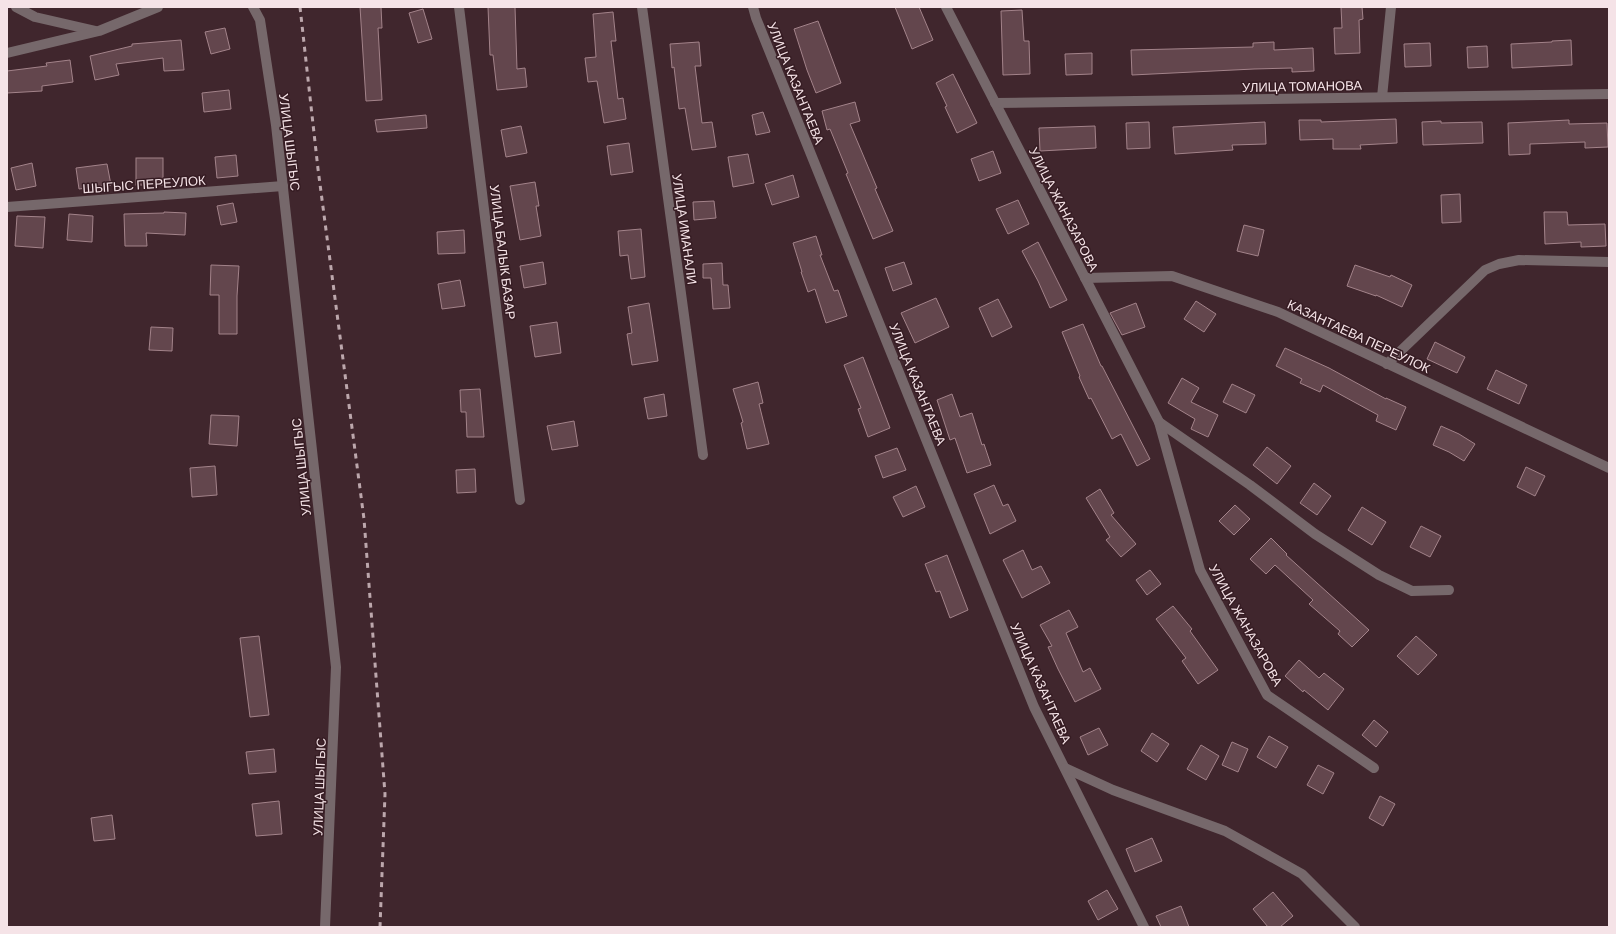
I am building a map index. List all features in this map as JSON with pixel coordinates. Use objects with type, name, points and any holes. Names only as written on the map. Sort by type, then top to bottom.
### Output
[{"type":"street","points":[[16,7],[35,17],[99,31]]},
{"type":"street","points":[[7,53],[99,31],[158,7]]},
{"type":"street","name":"УЛИЦА ШЫГЫС","points":[[253,7],[260,20],[276,125],[336,667],[325,927]]},
{"type":"street","name":"УЛИЦА БАЛЫК БАЗАР","points":[[459,7],[520,500]]},
{"type":"street","name":"УЛИЦА ИМАНАЛИ","points":[[642,7],[703,455]]},
{"type":"street","name":"УЛИЦА КАЗАНТАЕВА","points":[[753,7],[756,18],[1034,707],[1144,927]]},
{"type":"street","name":"УЛИЦА ЖАНАЗАРОВА","points":[[946,7],[1159,422],[1200,570],[1267,695],[1374,768]]},
{"type":"street","points":[[1382,97],[1391,7]]},
{"type":"street","name":"УЛИЦА ТОМАНОВА","points":[[995,103],[1609,94]]},
{"type":"street","name":"ШЫГЫС ПЕРЕУЛОК","points":[[7,207],[283,186]]},
{"type":"street","points":[[1387,364],[1485,270],[1499,264],[1519,260],[1609,262]]},
{"type":"street","name":"КАЗАНТАЕВА ПЕРЕУЛОК","points":[[1085,278],[1172,276],[1278,312],[1609,468]]},
{"type":"street","name":"УЛИЦА ЖАНАЗАРОВА","points":[[1159,422],[1250,485],[1315,534],[1379,576],[1412,591],[1449,590]]},
{"type":"street","points":[[1064,768],[1113,790],[1226,831],[1302,874],[1355,927]]},
{"type":"building","points":[[360,7],[381,7],[382,28],[378,28],[382,100],[366,101]]},
{"type":"building","points":[[488,7],[515,7],[517,69],[525,68],[527,87],[497,90],[493,55],[490,55]]},
{"type":"building","points":[[895,7],[919,7],[933,40],[912,49]]},
{"type":"building","points":[[1341,7],[1362,7],[1363,19],[1359,20],[1360,53],[1335,54],[1334,28],[1342,28]]},
{"type":"building","points":[[423,9],[432,39],[418,43],[409,13]]},
{"type":"building","points":[[1022,10],[1024,41],[1029,41],[1030,74],[1003,75],[1001,11]]},
{"type":"building","points":[[613,12],[616,41],[611,41],[618,99],[623,98],[626,119],[604,123],[597,81],[588,82],[585,58],[596,57],[593,14]]},
{"type":"building","points":[[818,21],[841,83],[816,93],[794,29]]},
{"type":"building","points":[[225,28],[230,49],[211,54],[205,32]]},
{"type":"building","points":[[181,40],[184,70],[164,71],[163,58],[116,64],[119,75],[95,80],[90,56],[132,46],[132,44]]},
{"type":"building","points":[[1571,40],[1572,65],[1512,68],[1511,44]]},
{"type":"building","points":[[699,42],[701,66],[695,66],[702,123],[712,122],[716,147],[692,150],[685,108],[679,109],[674,67],[672,68],[670,44]]},
{"type":"building","points":[[1274,42],[1274,50],[1313,48],[1314,71],[1292,72],[1292,68],[1132,75],[1131,50],[1253,47],[1253,43]]},
{"type":"building","points":[[1430,43],[1431,66],[1405,67],[1404,44]]},
{"type":"building","points":[[1487,46],[1488,67],[1468,68],[1467,47]]},
{"type":"building","points":[[1092,53],[1092,74],[1066,75],[1065,54]]},
{"type":"building","points":[[70,60],[73,82],[42,86],[42,91],[7,93],[7,71],[47,66],[46,63]]},
{"type":"building","points":[[953,74],[977,123],[957,133],[945,107],[947,106],[936,83]]},
{"type":"building","points":[[229,90],[231,109],[204,112],[202,93]]},
{"type":"building","points":[[855,102],[860,121],[850,124],[893,231],[873,239],[846,174],[848,173],[830,129],[827,130],[822,111]]},
{"type":"building","points":[[763,112],[770,132],[756,135],[752,115]]},
{"type":"building","points":[[426,115],[427,128],[377,132],[375,120]]},
{"type":"building","points":[[1396,119],[1397,143],[1360,145],[1361,149],[1333,149],[1333,139],[1300,140],[1299,120],[1321,120],[1321,122]]},
{"type":"building","points":[[1569,120],[1569,124],[1607,123],[1608,147],[1585,148],[1585,142],[1530,144],[1530,154],[1509,155],[1508,123]]},
{"type":"building","points":[[1441,121],[1441,123],[1482,122],[1483,143],[1423,145],[1422,122]]},
{"type":"building","points":[[1149,122],[1150,148],[1127,149],[1126,123]]},
{"type":"building","points":[[1265,122],[1266,144],[1232,145],[1233,150],[1175,154],[1173,127]]},
{"type":"building","points":[[521,126],[527,153],[506,157],[501,130]]},
{"type":"building","points":[[1095,126],[1096,148],[1040,151],[1039,128]]},
{"type":"building","points":[[629,143],[633,172],[611,175],[607,146]]},
{"type":"building","points":[[993,151],[1001,173],[979,181],[971,159]]},
{"type":"building","points":[[748,154],[754,183],[733,187],[728,157]]},
{"type":"building","points":[[236,155],[238,176],[217,178],[215,157]]},
{"type":"building","points":[[136,158],[163,158],[163,185],[136,185]]},
{"type":"building","points":[[32,163],[36,186],[16,190],[11,168]]},
{"type":"building","points":[[107,164],[111,185],[79,189],[76,168]]},
{"type":"building","points":[[793,175],[799,197],[772,205],[765,184]]},
{"type":"building","points":[[535,182],[539,206],[536,206],[541,236],[520,240],[510,186]]},
{"type":"building","points":[[1460,194],[1461,222],[1442,223],[1441,195]]},
{"type":"building","points":[[1018,200],[1029,224],[1008,234],[996,209]]},
{"type":"building","points":[[714,201],[716,218],[694,220],[693,202]]},
{"type":"building","points":[[233,203],[237,222],[221,225],[217,206]]},
{"type":"building","points":[[164,212],[186,213],[185,235],[146,233],[147,246],[125,246],[124,214]]},
{"type":"building","points":[[1544,212],[1567,212],[1568,225],[1605,224],[1606,246],[1581,247],[1581,242],[1545,244]]},
{"type":"building","points":[[69,214],[93,216],[92,242],[67,240]]},
{"type":"building","points":[[17,216],[45,217],[43,248],[15,246]]},
{"type":"building","points":[[1244,225],[1264,230],[1258,256],[1237,251]]},
{"type":"building","points":[[641,229],[645,277],[631,279],[628,255],[620,256],[618,231]]},
{"type":"building","points":[[464,230],[465,253],[438,254],[437,232]]},
{"type":"building","points":[[816,236],[822,255],[820,255],[834,291],[838,290],[847,316],[826,323],[815,289],[808,292],[793,243]]},
{"type":"building","points":[[1038,242],[1067,300],[1050,308],[1022,251]]},
{"type":"building","points":[[543,262],[546,284],[524,288],[520,266]]},
{"type":"building","points":[[904,262],[912,284],[893,291],[885,268]]},
{"type":"building","points":[[722,263],[723,285],[728,285],[730,308],[713,309],[711,278],[703,278],[703,264]]},
{"type":"building","points":[[211,265],[239,266],[237,334],[219,334],[219,295],[210,295]]},
{"type":"building","points":[[1355,265],[1390,277],[1391,275],[1412,285],[1402,307],[1376,295],[1347,286]]},
{"type":"building","points":[[460,280],[465,306],[442,309],[438,284]]},
{"type":"building","points":[[936,298],[949,327],[915,343],[901,313]]},
{"type":"building","points":[[998,299],[1012,327],[992,337],[979,308]]},
{"type":"building","points":[[1196,301],[1216,314],[1204,332],[1184,319]]},
{"type":"building","points":[[649,303],[658,361],[632,365],[627,334],[632,333],[628,307]]},
{"type":"building","points":[[1136,303],[1145,327],[1122,335],[1110,313]]},
{"type":"building","points":[[557,322],[561,353],[535,357],[530,326]]},
{"type":"building","points":[[1083,324],[1101,366],[1150,459],[1137,466],[1121,434],[1112,439],[1091,398],[1089,399],[1079,377],[1080,376],[1062,332]]},
{"type":"building","points":[[151,327],[173,328],[172,351],[149,350]]},
{"type":"building","points":[[1435,342],[1465,357],[1457,373],[1427,359]]},
{"type":"building","points":[[1285,348],[1329,368],[1386,399],[1406,407],[1396,430],[1376,421],[1378,415],[1323,385],[1320,392],[1300,383],[1302,379],[1276,366]]},
{"type":"building","points":[[863,357],[890,428],[868,437],[858,409],[861,408],[844,365]]},
{"type":"building","points":[[1496,370],[1527,385],[1519,404],[1487,389]]},
{"type":"building","points":[[1182,378],[1199,388],[1191,402],[1218,415],[1208,437],[1191,429],[1195,419],[1168,403]]},
{"type":"building","points":[[758,382],[763,403],[759,404],[769,444],[747,449],[741,423],[743,422],[733,389]]},
{"type":"building","points":[[1232,384],[1255,395],[1246,413],[1223,402]]},
{"type":"building","points":[[480,389],[484,437],[467,437],[466,412],[461,412],[460,390]]},
{"type":"building","points":[[664,394],[667,416],[648,419],[644,398]]},
{"type":"building","points":[[952,394],[960,417],[972,413],[982,445],[984,444],[991,465],[967,473],[955,438],[950,440],[937,400]]},
{"type":"building","points":[[211,415],[239,416],[237,446],[209,444]]},
{"type":"building","points":[[574,421],[578,446],[552,450],[547,426]]},
{"type":"building","points":[[1441,426],[1459,434],[1475,444],[1464,461],[1433,445]]},
{"type":"building","points":[[1267,447],[1291,466],[1277,484],[1253,465]]},
{"type":"building","points":[[897,448],[906,470],[883,478],[875,456]]},
{"type":"building","points":[[215,466],[217,495],[192,497],[190,468]]},
{"type":"building","points":[[1526,467],[1545,476],[1535,496],[1517,487]]},
{"type":"building","points":[[475,469],[476,492],[457,493],[456,470]]},
{"type":"building","points":[[1314,483],[1331,496],[1317,515],[1300,503]]},
{"type":"building","points":[[994,485],[1003,506],[1008,504],[1016,521],[990,534],[974,494]]},
{"type":"building","points":[[916,486],[925,507],[903,517],[893,497]]},
{"type":"building","points":[[1100,489],[1114,513],[1111,515],[1136,544],[1121,557],[1106,540],[1110,537],[1086,498]]},
{"type":"building","points":[[1235,505],[1250,519],[1234,535],[1219,521]]},
{"type":"building","points":[[1362,507],[1386,522],[1372,545],[1348,530]]},
{"type":"building","points":[[1421,526],[1441,536],[1430,557],[1410,547]]},
{"type":"building","points":[[1271,538],[1287,554],[1286,555],[1369,630],[1352,647],[1338,634],[1340,631],[1309,604],[1313,600],[1275,565],[1266,574],[1250,559]]},
{"type":"building","points":[[1023,550],[1032,570],[1041,566],[1050,583],[1022,598],[1003,560]]},
{"type":"building","points":[[947,555],[968,610],[950,618],[940,591],[936,592],[925,564]]},
{"type":"building","points":[[1150,570],[1161,584],[1147,595],[1136,580]]},
{"type":"building","points":[[1173,606],[1192,629],[1190,631],[1218,670],[1198,684],[1182,661],[1186,658],[1156,619]]},
{"type":"building","points":[[1069,610],[1078,627],[1066,633],[1083,672],[1090,668],[1101,689],[1075,702],[1048,647],[1052,646],[1040,625]]},
{"type":"building","points":[[259,636],[269,715],[250,717],[240,638]]},
{"type":"building","points":[[1416,636],[1437,655],[1418,675],[1397,656]]},
{"type":"building","points":[[1299,660],[1319,678],[1324,673],[1344,689],[1328,710],[1304,690],[1303,692],[1285,676]]},
{"type":"building","points":[[1374,720],[1388,732],[1376,747],[1362,735]]},
{"type":"building","points":[[1099,728],[1108,745],[1088,755],[1080,737]]},
{"type":"building","points":[[1152,733],[1169,744],[1157,762],[1141,751]]},
{"type":"building","points":[[1269,736],[1288,747],[1276,768],[1257,757]]},
{"type":"building","points":[[1232,742],[1248,749],[1238,772],[1222,765]]},
{"type":"building","points":[[1201,745],[1219,756],[1206,780],[1187,769]]},
{"type":"building","points":[[274,749],[276,772],[249,774],[246,752]]},
{"type":"building","points":[[1318,765],[1334,773],[1323,794],[1307,785]]},
{"type":"building","points":[[1380,796],[1395,804],[1383,826],[1369,818]]},
{"type":"building","points":[[279,801],[282,834],[256,836],[252,804]]},
{"type":"building","points":[[112,815],[115,839],[94,841],[91,818]]},
{"type":"building","points":[[1152,838],[1162,861],[1135,872],[1126,849]]},
{"type":"building","points":[[1107,890],[1118,909],[1098,920],[1088,901]]},
{"type":"building","points":[[1273,892],[1293,916],[1280,927],[1268,927],[1253,909]]},
{"type":"building","points":[[1181,906],[1189,927],[1161,927],[1156,916]]},
{"type":"railway","points":[[300,7],[318,169],[364,519],[385,794],[380,927]]}]
